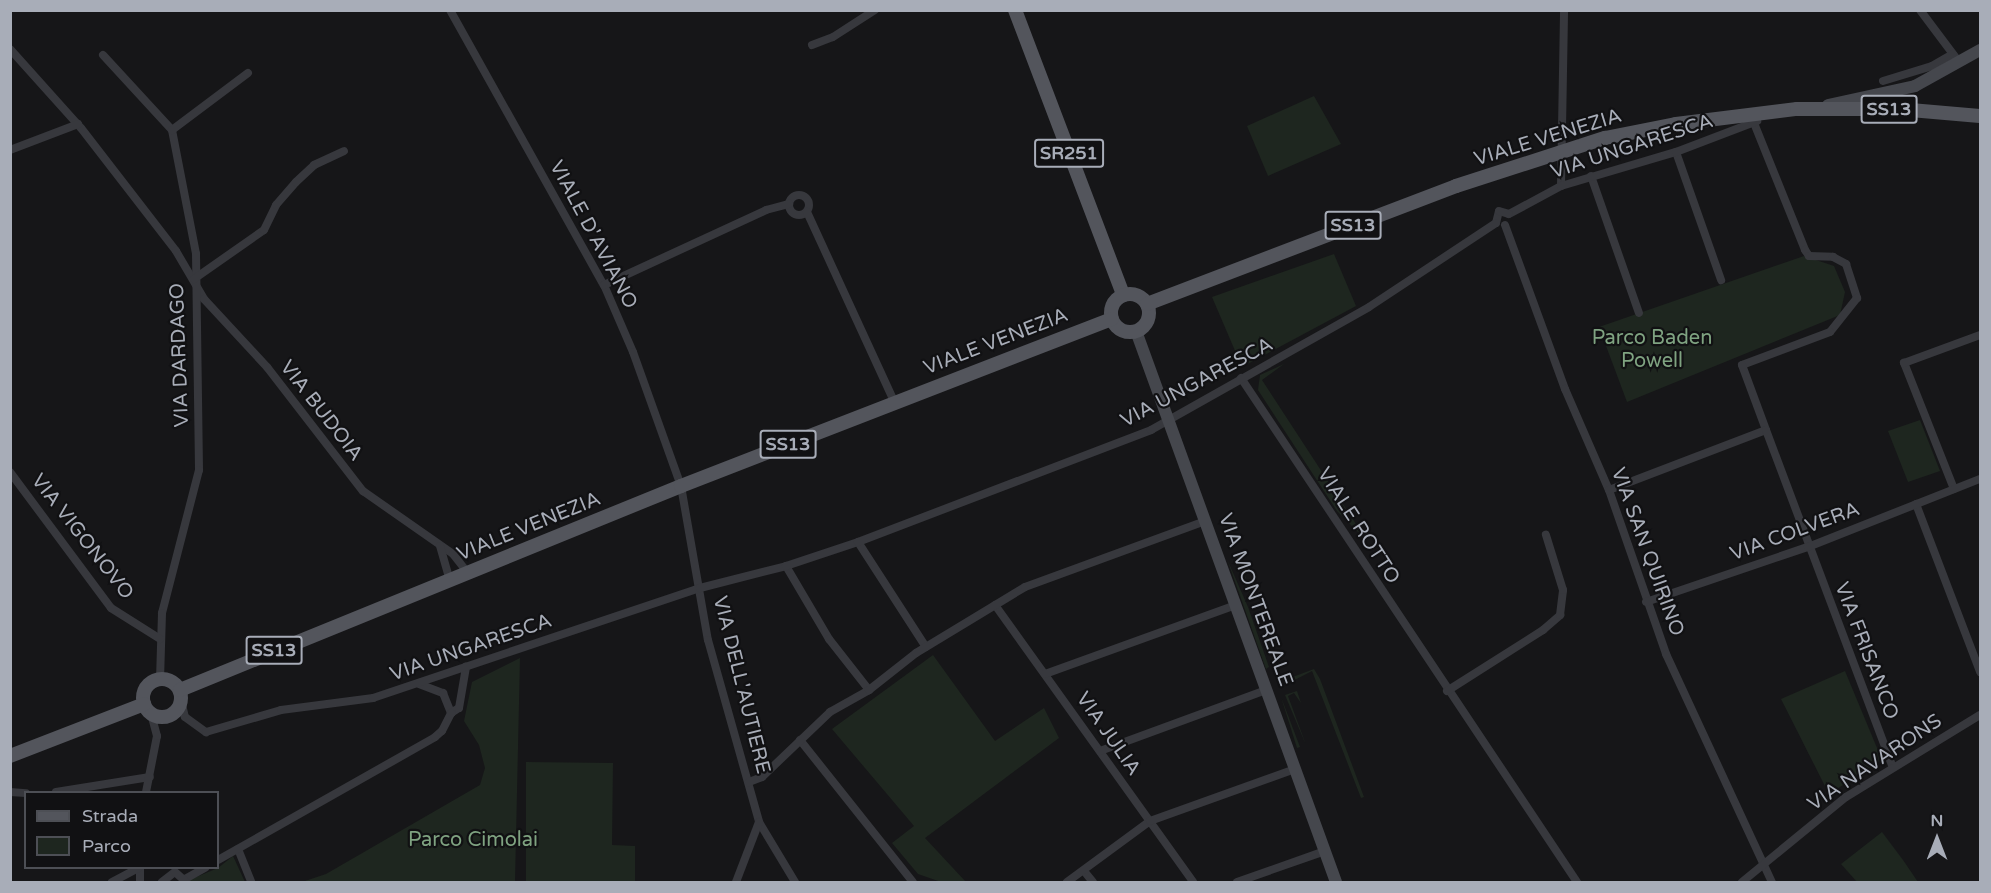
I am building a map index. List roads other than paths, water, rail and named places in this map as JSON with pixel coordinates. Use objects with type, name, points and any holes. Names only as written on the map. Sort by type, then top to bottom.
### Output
[{"type":"main road","name":"SR251","points":[[1015,10],[1124,295]]},
{"type":"main road","points":[[1797,109],[1898,92],[1956,59],[1980,50]]},
{"type":"main road","name":"VIALE VENEZIA","points":[[1147,304],[1559,151],[1656,128],[1797,109],[1899,109],[1980,116]]},
{"type":"main road","points":[[1134,294],[1147,304],[1148,320],[1136,331],[1119,329],[1112,320],[1114,302],[1124,295],[1134,294]]},
{"type":"main road","name":"VIALE VENEZIA","points":[[10,756],[148,709],[168,716],[177,710],[180,695],[450,580],[894,401],[1112,320]]},
{"type":"main road","name":"VIA MONTEREALE","points":[[1136,331],[1336,882]]},
{"type":"main road","points":[[148,709],[146,687],[160,679],[172,681],[180,695]]},
{"type":"street","name":"VIALE D'AVIANO","points":[[450,10],[604,285],[642,373],[681,486]]},
{"type":"street","points":[[812,45],[833,37],[875,10]]},
{"type":"street","points":[[1561,186],[1559,151],[1564,10]]},
{"type":"street","points":[[1883,81],[1956,59],[1920,10]]},
{"type":"street","name":"VIA BUDOIA","points":[[10,49],[78,124],[194,279],[227,328],[267,367],[363,491],[460,560],[468,573]]},
{"type":"street","points":[[103,55],[172,130],[249,73]]},
{"type":"street","name":"VIA UNGARESCA","points":[[180,695],[185,717],[206,732],[281,710],[373,698],[700,588],[786,566],[858,542],[1169,421],[1186,406],[1369,307],[1496,223],[1497,212],[1509,214],[1561,186],[1676,152],[1754,123],[1766,113]]},
{"type":"street","name":"VIA FRISANCO","points":[[1754,123],[1809,256],[1833,257],[1846,264],[1857,298],[1830,332],[1742,365],[1808,547],[1893,767]]},
{"type":"street","points":[[10,150],[78,124]]},
{"type":"street","name":"VIA DARDAGO","points":[[160,679],[162,613],[200,470],[194,279],[196,254],[172,130]]},
{"type":"street","points":[[194,279],[264,230],[276,205],[315,165],[344,151]]},
{"type":"street","points":[[1676,152],[1721,280]]},
{"type":"street","points":[[1591,176],[1639,313]]},
{"type":"street","points":[[789,204],[792,197],[802,195],[809,201],[807,212],[894,401]]},
{"type":"street","points":[[604,285],[766,210],[789,204]]},
{"type":"street","points":[[789,204],[795,214],[807,212]]},
{"type":"street","points":[[1496,223],[1505,225],[1510,220],[1509,214]]},
{"type":"street","name":"VIA SAN QUIRINO","points":[[1505,225],[1565,389],[1609,490],[1646,602],[1688,705],[1773,882]]},
{"type":"street","points":[[1954,489],[1904,363],[1980,334]]},
{"type":"street","name":"VIALE ROTTO","points":[[1241,378],[1447,691],[1577,882]]},
{"type":"street","points":[[1609,490],[1766,430]]},
{"type":"street","name":"VIA VIGONOVO","points":[[10,472],[111,609],[160,639]]},
{"type":"street","name":"VIA COLVERA","points":[[1646,602],[1808,547],[1980,479]]},
{"type":"street","name":"VIA DELL'AUTIERE","points":[[681,486],[708,639],[759,822],[795,882]]},
{"type":"street","points":[[1916,504],[1980,672]]},
{"type":"street","points":[[748,782],[762,777],[830,712],[869,690],[926,647],[1025,587],[1205,521]]},
{"type":"street","points":[[1447,691],[1543,630],[1560,615],[1563,590],[1546,535]]},
{"type":"street","points":[[858,542],[894,601],[926,647]]},
{"type":"street","points":[[439,545],[450,580]]},
{"type":"street","points":[[786,566],[829,639],[869,690]]},
{"type":"street","name":"VIA JULIA","points":[[995,605],[1193,882]]},
{"type":"street","points":[[1045,674],[1236,605]]},
{"type":"street","points":[[219,859],[435,737],[442,731],[451,713],[459,708],[466,667]]},
{"type":"street","points":[[447,673],[461,688]]},
{"type":"street","points":[[447,673],[444,693],[451,713]]},
{"type":"street","points":[[417,684],[444,693]]},
{"type":"street","points":[[1100,751],[1266,690]]},
{"type":"street","points":[[146,791],[157,736],[148,709]]},
{"type":"street","name":"VIA NAVARONS","points":[[1764,866],[1846,797],[1980,715]]},
{"type":"street","points":[[800,740],[913,882]]},
{"type":"street","points":[[1067,882],[1150,821],[1295,769]]},
{"type":"street","points":[[64,791],[149,780]]},
{"type":"street","points":[[149,780],[152,791]]},
{"type":"street","points":[[736,882],[759,822]]},
{"type":"street","points":[[238,849],[251,882]]},
{"type":"street","points":[[1237,882],[1325,851]]},
{"type":"street","points":[[1742,882],[1764,866]]},
{"type":"street","points":[[112,882],[135,869]]},
{"type":"street","points":[[162,882],[170,870],[186,880],[202,869]]},
{"type":"street","points":[[1084,871],[1093,882]]},
{"type":"park label","name":"Parco Baden Powell","points":[[1652,350]]},
{"type":"park label","name":"Parco Cimolai","points":[[473,840]]}]
